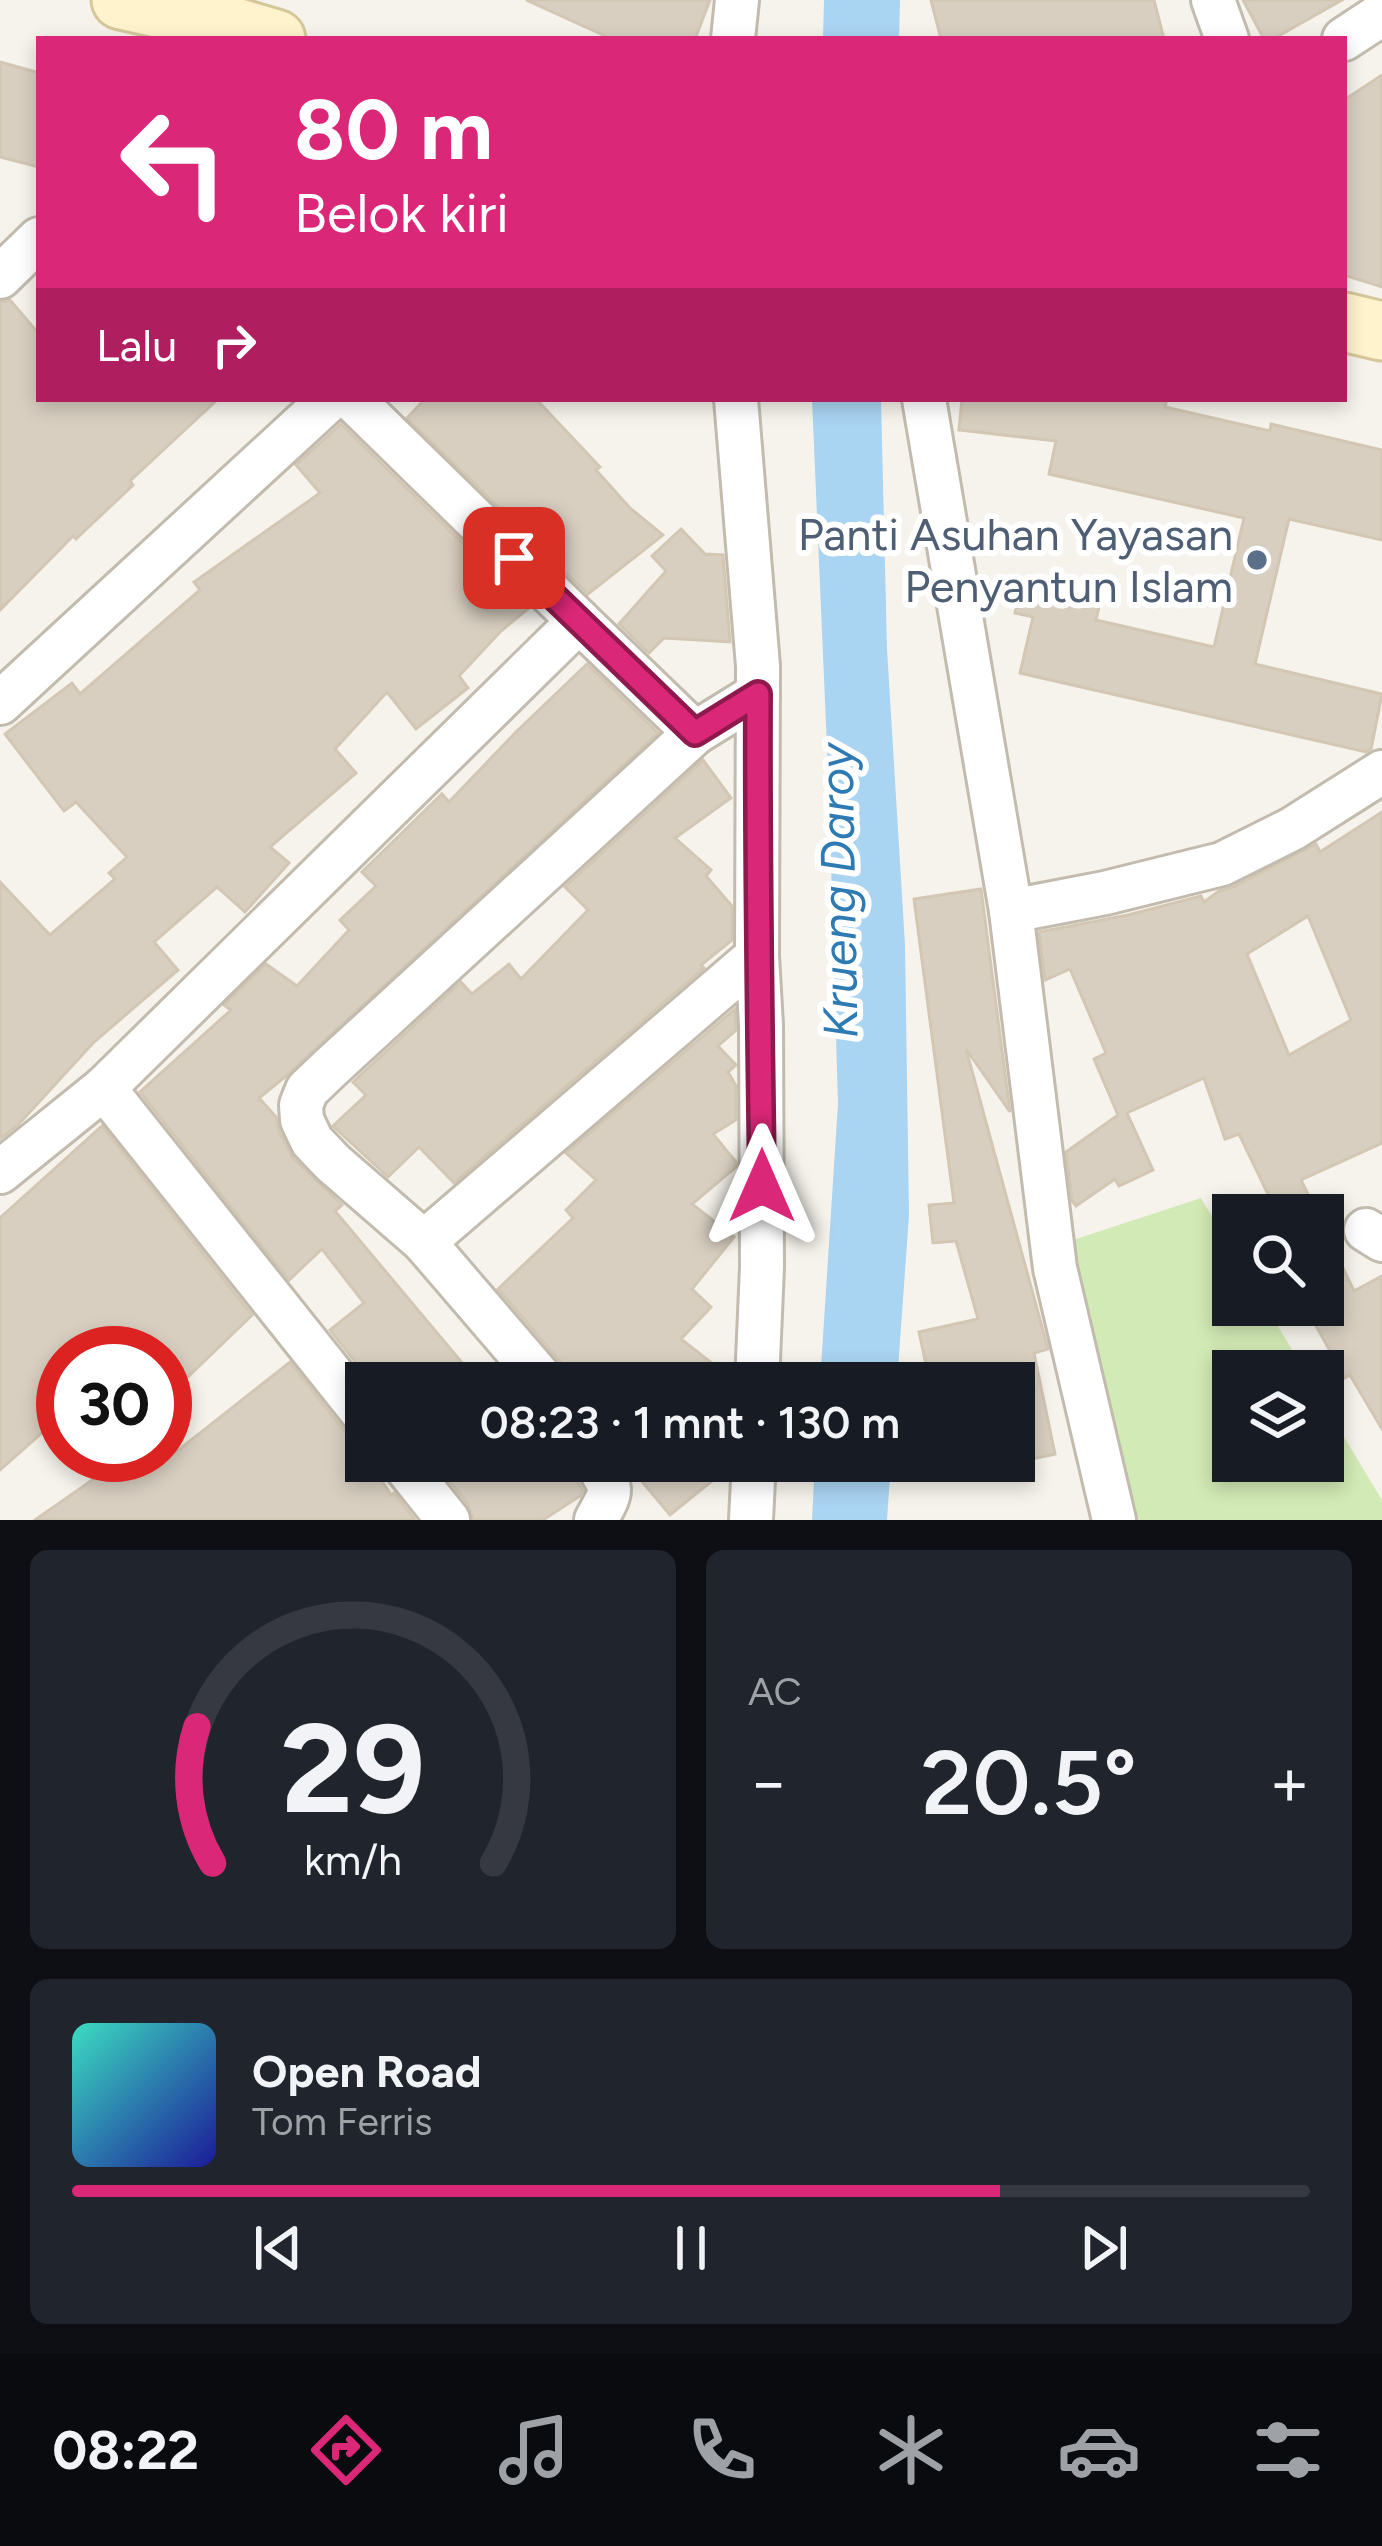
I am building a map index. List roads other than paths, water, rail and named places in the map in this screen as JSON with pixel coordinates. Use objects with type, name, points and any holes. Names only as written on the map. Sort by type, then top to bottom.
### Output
[{"type":"main road","points":[[121,0],[241,26]]},
{"type":"main road","points":[[1347,323],[1382,331]]},
{"type":"street","points":[[733,36],[737,0]]},
{"type":"street","points":[[1213,0],[1226,36]]},
{"type":"street","points":[[1347,37],[1382,14]]},
{"type":"street","points":[[0,277],[36,242]]},
{"type":"street","points":[[0,703],[326,402]]},
{"type":"street","points":[[355,402],[695,733]]},
{"type":"street","points":[[736,402],[758,666],[762,1267],[758,1362]]},
{"type":"street","points":[[925,402],[1011,911],[1055,1268],[1114,1520]]},
{"type":"street","points":[[0,1172],[104,1088],[579,621]]},
{"type":"street","points":[[527,1362],[424,1242],[312,1141],[301,1105],[307,1090],[695,733],[758,694]]},
{"type":"street","points":[[1011,911],[1222,864],[1292,829],[1382,772]]},
{"type":"street","points":[[424,1242],[757,956]]},
{"type":"street","points":[[104,1088],[345,1391]]},
{"type":"street","points":[[418,1482],[448,1520]]},
{"type":"street","points":[[596,1520],[610,1492],[608,1482]]},
{"type":"street","points":[[751,1520],[753,1482]]},
{"type":"water","points":[[824,0],[900,0],[899,36],[823,36]]},
{"type":"water","name":"Krueng Daroy","points":[[812,402],[881,402],[887,649],[905,945],[909,1215],[898,1362],[821,1362],[838,1104]]},
{"type":"water","points":[[814,1482],[890,1482],[887,1520],[812,1520]]},
{"type":"place","name":"Panti Asuhan Yayasan Penyantun Islam","points":[[1257,560]]}]
